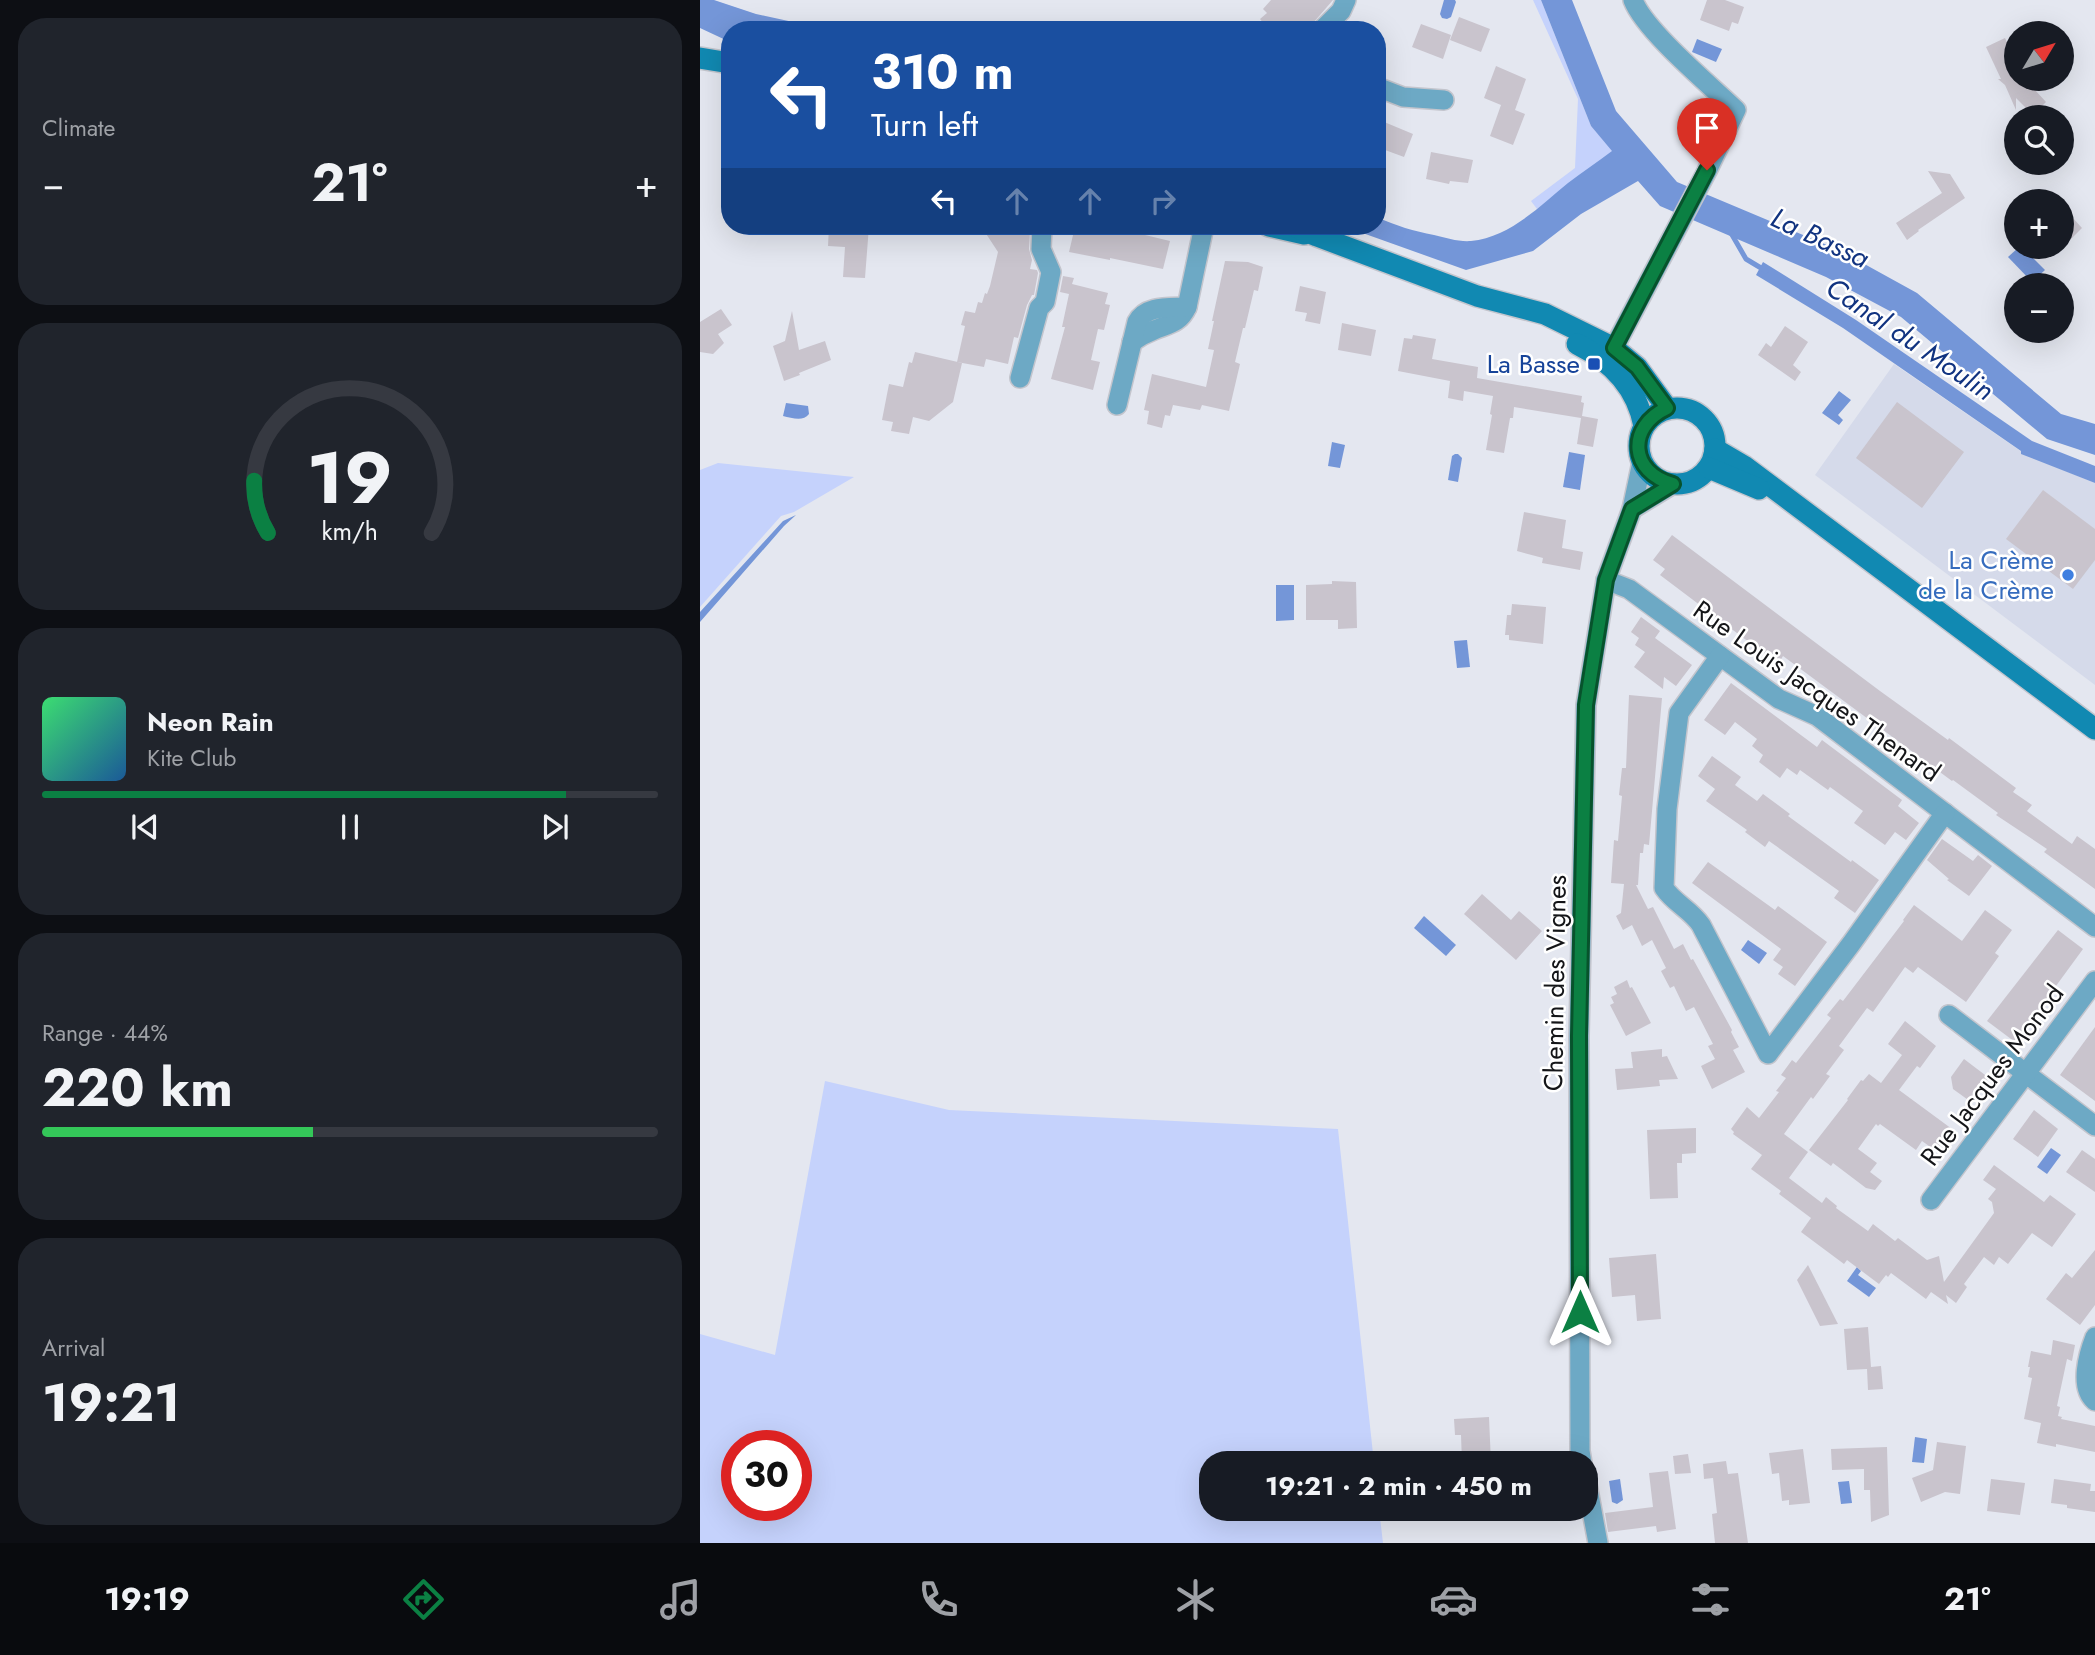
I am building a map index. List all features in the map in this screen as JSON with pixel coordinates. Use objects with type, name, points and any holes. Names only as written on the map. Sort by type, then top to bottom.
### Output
[{"type":"main road","points":[[700,58],[721,62]]},
{"type":"main road","points":[[1312,235],[1477,296],[1591,351],[1610,355],[1637,367],[1667,408]]},
{"type":"main road","points":[[1610,355],[1641,412],[1644,426]]},
{"type":"main road","points":[[1679,407],[1702,416],[1710,425],[1714,437],[1712,459],[1702,476],[1683,484],[1660,481],[1650,473],[1642,462],[1638,444],[1650,418],[1667,408],[1679,407]]},
{"type":"main road","points":[[1712,459],[1739,479],[1801,510],[2095,729]]},
{"type":"street","points":[[1331,21],[1341,11],[1346,0]]},
{"type":"street","points":[[1610,355],[1736,110],[1663,40],[1636,8],[1633,0]]},
{"type":"street","points":[[1386,90],[1403,97],[1444,100]]},
{"type":"street","points":[[1020,378],[1039,308],[1045,302],[1051,272],[1041,248],[1042,235]]},
{"type":"street","points":[[1117,405],[1141,314],[1148,310],[1187,307],[1202,235]]},
{"type":"street","name":"Chemin des Vignes","points":[[1580,1451],[1579,1036],[1586,705],[1606,580],[1632,509],[1642,462]]},
{"type":"street","points":[[1632,509],[1673,484]]},
{"type":"street","name":"Rue Louis Jacques Thenard","points":[[1606,580],[1629,589],[1779,699],[1817,716],[2095,927]]},
{"type":"street","points":[[1720,656],[1679,713],[1667,809],[1664,888],[1669,896],[1693,914],[1701,925],[1768,1054],[1945,813]]},
{"type":"street","name":"Rue Jacques Monod","points":[[1931,1200],[2095,981]]},
{"type":"street","points":[[1949,1015],[2095,1126]]},
{"type":"street","points":[[2095,1337],[2085,1381],[2091,1399],[2095,1401]]},
{"type":"street","points":[[1594,1521],[1598,1543]]},
{"type":"shaded area","points":[[1533,0],[1541,0],[1591,126],[1613,151],[1537,209],[1531,201],[1575,168],[1578,99]]},
{"type":"shaded area","points":[[1894,364],[2021,453],[2095,483],[2095,685],[1815,475]]},
{"type":"shaded area","points":[[718,463],[854,477],[794,512],[781,516],[700,607],[700,470]]},
{"type":"shaded area","points":[[825,1081],[949,1110],[1338,1129],[1373,1451],[1199,1451],[1199,1521],[1380,1521],[1383,1543],[700,1543],[700,1334],[775,1355]]},
{"type":"water","points":[[700,0],[714,0],[788,21],[721,21],[721,38],[700,28]]},
{"type":"water","points":[[1444,0],[1456,2],[1451,17],[1447,19],[1440,14]]},
{"type":"water","points":[[1541,0],[1572,0],[1616,111],[1677,182],[1839,250],[1917,293],[2061,414],[2095,424],[2095,455],[2047,439],[1901,317],[1826,277],[1660,206],[1638,181],[1581,214],[1533,251],[1466,270],[1368,235],[1386,235],[1386,221],[1452,240],[1471,241],[1499,233],[1524,219],[1612,151],[1591,126]]},
{"type":"water","points":[[1697,39],[1722,49],[1716,62],[1692,52]]},
{"type":"water","points":[[2010,259],[2034,259],[2045,270],[2042,273],[2023,273]]},
{"type":"water","points":[[1763,262],[1856,320],[2032,441],[2095,466],[2095,483],[2021,454],[2021,451],[1843,328],[1756,275]]},
{"type":"water","points":[[1839,391],[1851,400],[1838,415],[1843,420],[1839,425],[1822,413]]},
{"type":"water","points":[[786,403],[808,406],[809,414],[801,419],[783,416]]},
{"type":"water","points":[[1332,442],[1345,445],[1340,468],[1328,466]]},
{"type":"water","points":[[1569,452],[1585,455],[1580,490],[1563,487]]},
{"type":"water","points":[[1455,454],[1462,458],[1458,482],[1448,480],[1452,456]]},
{"type":"water","points":[[796,515],[700,622],[700,612],[783,521]]},
{"type":"water","points":[[1276,585],[1294,585],[1294,620],[1276,621]]},
{"type":"water","points":[[1467,640],[1470,667],[1457,668],[1454,641]]},
{"type":"water","points":[[1424,916],[1456,945],[1446,956],[1414,928]]},
{"type":"water","points":[[1748,940],[1767,953],[1759,964],[1741,950]]},
{"type":"water","points":[[2051,1148],[2061,1155],[2047,1174],[2037,1167]]},
{"type":"water","points":[[1857,1267],[1861,1271],[1858,1275],[1876,1288],[1869,1297],[1847,1281]]},
{"type":"water","points":[[1915,1437],[1927,1439],[1924,1463],[1912,1462]]},
{"type":"water","points":[[1620,1479],[1623,1500],[1617,1504],[1612,1502],[1609,1481]]},
{"type":"water","points":[[1849,1481],[1852,1503],[1841,1504],[1838,1482]]},
{"type":"building","points":[[1271,0],[1333,0],[1315,21],[1262,21],[1260,19],[1267,13],[1263,9]]},
{"type":"building","points":[[1707,0],[1725,0],[1744,7],[1738,24],[1732,22],[1729,31],[1700,20]]},
{"type":"building","points":[[1459,17],[1490,29],[1481,52],[1450,40]]},
{"type":"building","points":[[1421,24],[1451,35],[1443,59],[1412,47]]},
{"type":"building","points":[[2004,38],[2004,84],[1998,79],[2001,79],[1986,47]]},
{"type":"building","points":[[1496,66],[1526,79],[1515,110],[1525,114],[1513,145],[1490,136],[1501,105],[1484,98]]},
{"type":"building","points":[[2008,91],[2036,91],[2046,102],[2043,105],[2023,105],[2016,98],[2014,105]]},
{"type":"building","points":[[1386,123],[1413,134],[1404,157],[1386,150]]},
{"type":"building","points":[[1431,152],[1473,160],[1468,183],[1450,181],[1449,184],[1426,179]]},
{"type":"building","points":[[1928,171],[1950,174],[1965,198],[1907,240],[1896,223],[1942,193]]},
{"type":"building","points":[[2074,219],[2082,228],[2074,236]]},
{"type":"building","points":[[829,235],[868,235],[865,278],[843,277],[845,247],[828,246]]},
{"type":"building","points":[[987,235],[1030,235],[1030,269],[1037,270],[1038,273],[1034,295],[1027,305],[1018,338],[1014,337],[1008,364],[986,359],[984,367],[957,362],[965,326],[961,325],[965,311],[975,313],[978,302],[982,303],[990,286],[998,252]]},
{"type":"building","points":[[1073,235],[1145,235],[1170,241],[1163,269],[1069,252]]},
{"type":"building","points":[[1225,261],[1248,262],[1263,267],[1258,291],[1254,290],[1243,328],[1235,362],[1240,364],[1229,411],[1202,405],[1200,410],[1173,405],[1170,416],[1165,415],[1162,428],[1147,424],[1149,411],[1144,410],[1152,374],[1206,387],[1214,350],[1208,349],[1212,321]]},
{"type":"building","points":[[1063,276],[1074,278],[1072,284],[1108,293],[1105,304],[1110,305],[1104,330],[1098,329],[1091,360],[1100,362],[1093,390],[1051,379],[1065,327],[1062,327],[1069,294],[1060,292]]},
{"type":"building","points":[[1300,286],[1326,292],[1320,324],[1305,321],[1307,313],[1295,311]]},
{"type":"building","points":[[721,309],[732,325],[718,334],[724,343],[713,354],[700,352],[700,322]]},
{"type":"building","points":[[792,311],[799,350],[825,341],[831,360],[784,381],[773,346],[785,341]]},
{"type":"building","points":[[1342,323],[1376,330],[1371,356],[1338,350]]},
{"type":"building","points":[[1785,326],[1808,342],[1793,365],[1801,372],[1795,381],[1758,355],[1766,343],[1771,347]]},
{"type":"building","points":[[1413,335],[1436,339],[1432,359],[1478,367],[1477,378],[1582,396],[1582,416],[1598,419],[1593,447],[1577,444],[1581,418],[1514,407],[1504,453],[1486,450],[1493,396],[1464,391],[1463,401],[1448,398],[1450,381],[1398,371],[1404,338],[1412,339]]},
{"type":"building","points":[[915,352],[962,363],[953,402],[929,421],[913,417],[909,434],[891,431],[893,422],[882,420],[889,384],[903,387],[909,362],[912,363]]},
{"type":"building","points":[[1897,402],[1964,452],[1922,508],[1856,458]]},
{"type":"building","points":[[2043,490],[2095,529],[2095,560],[2073,589],[2006,539]]},
{"type":"building","points":[[1524,512],[1566,520],[1562,548],[1583,552],[1580,570],[1542,563],[1543,558],[1517,551]]},
{"type":"building","points":[[1672,535],[1880,691],[2016,788],[2013,792],[2032,805],[2027,811],[2072,844],[2077,836],[2095,849],[2095,889],[2044,852],[2047,849],[1996,815],[1998,813],[1783,656],[1778,664],[1660,575],[1665,569],[1653,560]]},
{"type":"building","points":[[1332,581],[1356,582],[1357,628],[1338,629],[1338,620],[1306,620],[1306,585],[1332,584]]},
{"type":"building","points":[[1512,604],[1546,607],[1543,644],[1509,640],[1509,635],[1505,635],[1507,615],[1511,615]]},
{"type":"building","points":[[1641,617],[1660,631],[1655,638],[1692,665],[1676,686],[1664,677],[1663,689],[1634,667],[1645,652],[1635,645],[1639,638],[1631,632]]},
{"type":"building","points":[[1731,683],[1817,747],[1822,740],[1902,800],[1898,806],[1919,823],[1906,840],[1895,832],[1885,845],[1854,823],[1863,811],[1830,787],[1828,790],[1800,770],[1797,775],[1787,768],[1780,778],[1759,762],[1763,755],[1752,746],[1757,739],[1735,722],[1725,735],[1704,720]]},
{"type":"building","points":[[1629,695],[1662,698],[1649,845],[1644,844],[1643,853],[1640,853],[1636,885],[1648,909],[1653,907],[1674,949],[1683,944],[1691,960],[1693,959],[1732,1030],[1739,1047],[1733,1050],[1745,1072],[1712,1089],[1701,1066],[1715,1059],[1708,1046],[1713,1044],[1694,1007],[1686,1011],[1674,986],[1670,988],[1661,971],[1666,968],[1652,940],[1642,946],[1632,925],[1623,930],[1616,916],[1621,913],[1624,884],[1611,883],[1614,840],[1618,841],[1622,768],[1626,768]]},
{"type":"building","points":[[1712,756],[1741,777],[1735,785],[1757,801],[1763,794],[1790,814],[1788,816],[1879,880],[1855,913],[1834,898],[1839,891],[1769,841],[1765,847],[1745,832],[1747,830],[1706,801],[1715,789],[1698,776]]},
{"type":"building","points":[[1942,839],[1973,861],[1978,855],[1992,866],[1969,896],[1947,880],[1949,879],[1927,860]]},
{"type":"building","points":[[1708,862],[1775,910],[1778,906],[1827,942],[1795,986],[1778,974],[1783,967],[1773,960],[1781,949],[1692,883]]},
{"type":"building","points":[[1482,894],[1511,920],[1519,911],[1542,931],[1516,960],[1464,914]]},
{"type":"building","points":[[1914,905],[1962,941],[1985,910],[2012,930],[1995,953],[1999,956],[1966,1002],[1918,967],[1913,973],[1905,967],[1873,1012],[1867,1008],[1839,1046],[1844,1050],[1826,1074],[1830,1076],[1784,1134],[1808,1152],[1789,1178],[1822,1203],[1826,1197],[1836,1208],[1868,1231],[1873,1224],[1895,1241],[1898,1238],[1927,1260],[1939,1256],[1944,1282],[1994,1213],[1992,1202],[1988,1199],[1996,1189],[1983,1180],[1994,1165],[2044,1202],[2050,1195],[2076,1214],[2052,1247],[2032,1233],[2008,1264],[1999,1257],[1994,1265],[1984,1257],[1964,1284],[1967,1287],[1956,1303],[1946,1295],[1948,1304],[1931,1292],[1926,1299],[1891,1273],[1879,1284],[1847,1260],[1844,1264],[1801,1232],[1811,1218],[1751,1169],[1762,1155],[1733,1134],[1731,1129],[1747,1107],[1759,1118],[1779,1092],[1776,1091],[1786,1078],[1781,1075],[1792,1060],[1796,1063],[1831,1018],[1827,1015],[1840,999],[1843,1001]]},
{"type":"building","points":[[2058,930],[2083,949],[2015,1042],[1987,1021]]},
{"type":"building","points":[[1627,980],[1651,1023],[1626,1036],[1610,1005],[1614,1003],[1611,997],[1617,994],[1614,987]]},
{"type":"building","points":[[1905,1021],[1936,1046],[1899,1090],[1952,1129],[1936,1151],[1922,1141],[1916,1150],[1880,1124],[1876,1124],[1858,1149],[1877,1163],[1870,1172],[1882,1181],[1875,1190],[1866,1188],[1833,1163],[1831,1166],[1809,1150],[1861,1080],[1869,1074],[1881,1083],[1902,1055],[1888,1044]]},
{"type":"building","points":[[2095,1027],[2095,1101],[2060,1075]]},
{"type":"building","points":[[1662,1049],[1662,1057],[1667,1056],[1678,1079],[1659,1080],[1660,1086],[1617,1090],[1615,1069],[1633,1068],[1631,1052]]},
{"type":"building","points":[[1964,1059],[1989,1078],[1971,1102],[1953,1089],[1951,1077]]},
{"type":"building","points":[[2034,1110],[2058,1129],[2038,1157],[2013,1139]]},
{"type":"building","points":[[1696,1128],[1696,1153],[1682,1154],[1682,1163],[1677,1163],[1678,1198],[1650,1199],[1647,1130]]},
{"type":"building","points":[[2082,1150],[2095,1159],[2095,1192],[2066,1172]]},
{"type":"building","points":[[2095,1250],[2095,1305],[2080,1325],[2046,1299],[2066,1273],[2072,1278]]},
{"type":"building","points":[[1656,1254],[1661,1319],[1637,1321],[1635,1295],[1612,1297],[1609,1258]]},
{"type":"building","points":[[1808,1265],[1838,1324],[1820,1326],[1797,1280]]},
{"type":"building","points":[[1868,1327],[1871,1367],[1881,1366],[1883,1389],[1868,1390],[1867,1369],[1847,1370],[1844,1329]]},
{"type":"building","points":[[2053,1340],[2075,1345],[2072,1361],[2067,1359],[2057,1406],[2060,1407],[2058,1416],[2062,1417],[2061,1419],[2095,1426],[2095,1452],[2037,1443],[2041,1423],[2024,1419],[2032,1378],[2028,1377],[2031,1351],[2051,1355]]},
{"type":"building","points":[[1489,1417],[1490,1451],[1462,1451],[1461,1435],[1455,1435],[1454,1419]]},
{"type":"building","points":[[1937,1442],[1966,1446],[1960,1494],[1945,1492],[1921,1502],[1912,1478],[1933,1470]]},
{"type":"building","points":[[1887,1447],[1889,1515],[1871,1522],[1870,1490],[1864,1490],[1864,1469],[1832,1470],[1831,1449]]},
{"type":"building","points":[[1803,1449],[1810,1503],[1789,1505],[1789,1500],[1782,1501],[1779,1473],[1772,1474],[1769,1453]]},
{"type":"building","points":[[1688,1454],[1691,1473],[1675,1474],[1673,1456]]},
{"type":"building","points":[[1726,1461],[1728,1474],[1738,1473],[1748,1543],[1715,1543],[1712,1514],[1717,1513],[1713,1478],[1704,1479],[1703,1464]]},
{"type":"building","points":[[1668,1471],[1676,1529],[1657,1532],[1656,1526],[1608,1532],[1605,1513],[1653,1507],[1649,1473]]},
{"type":"building","points":[[1991,1479],[2025,1483],[2020,1515],[1987,1511]]},
{"type":"building","points":[[2054,1479],[2091,1484],[2090,1491],[2095,1491],[2095,1512],[2051,1503]]},
{"type":"waterway","name":"Canal du Moulin","points":[[1731,233],[1746,259],[1766,271]]},
{"type":"place","name":"La Basse","points":[[1594,364]]},
{"type":"place","name":"La Crème de la Crème","points":[[2068,575]]},
{"type":"route","points":[[1580,1312],[1579,1036],[1586,705],[1606,580],[1632,509],[1673,484],[1660,481],[1650,473],[1642,462],[1638,444],[1650,418],[1667,408],[1637,367],[1614,348],[1707,170]]},
{"type":"water label","name":"La Bassa","points":[[1820,238]]}]
